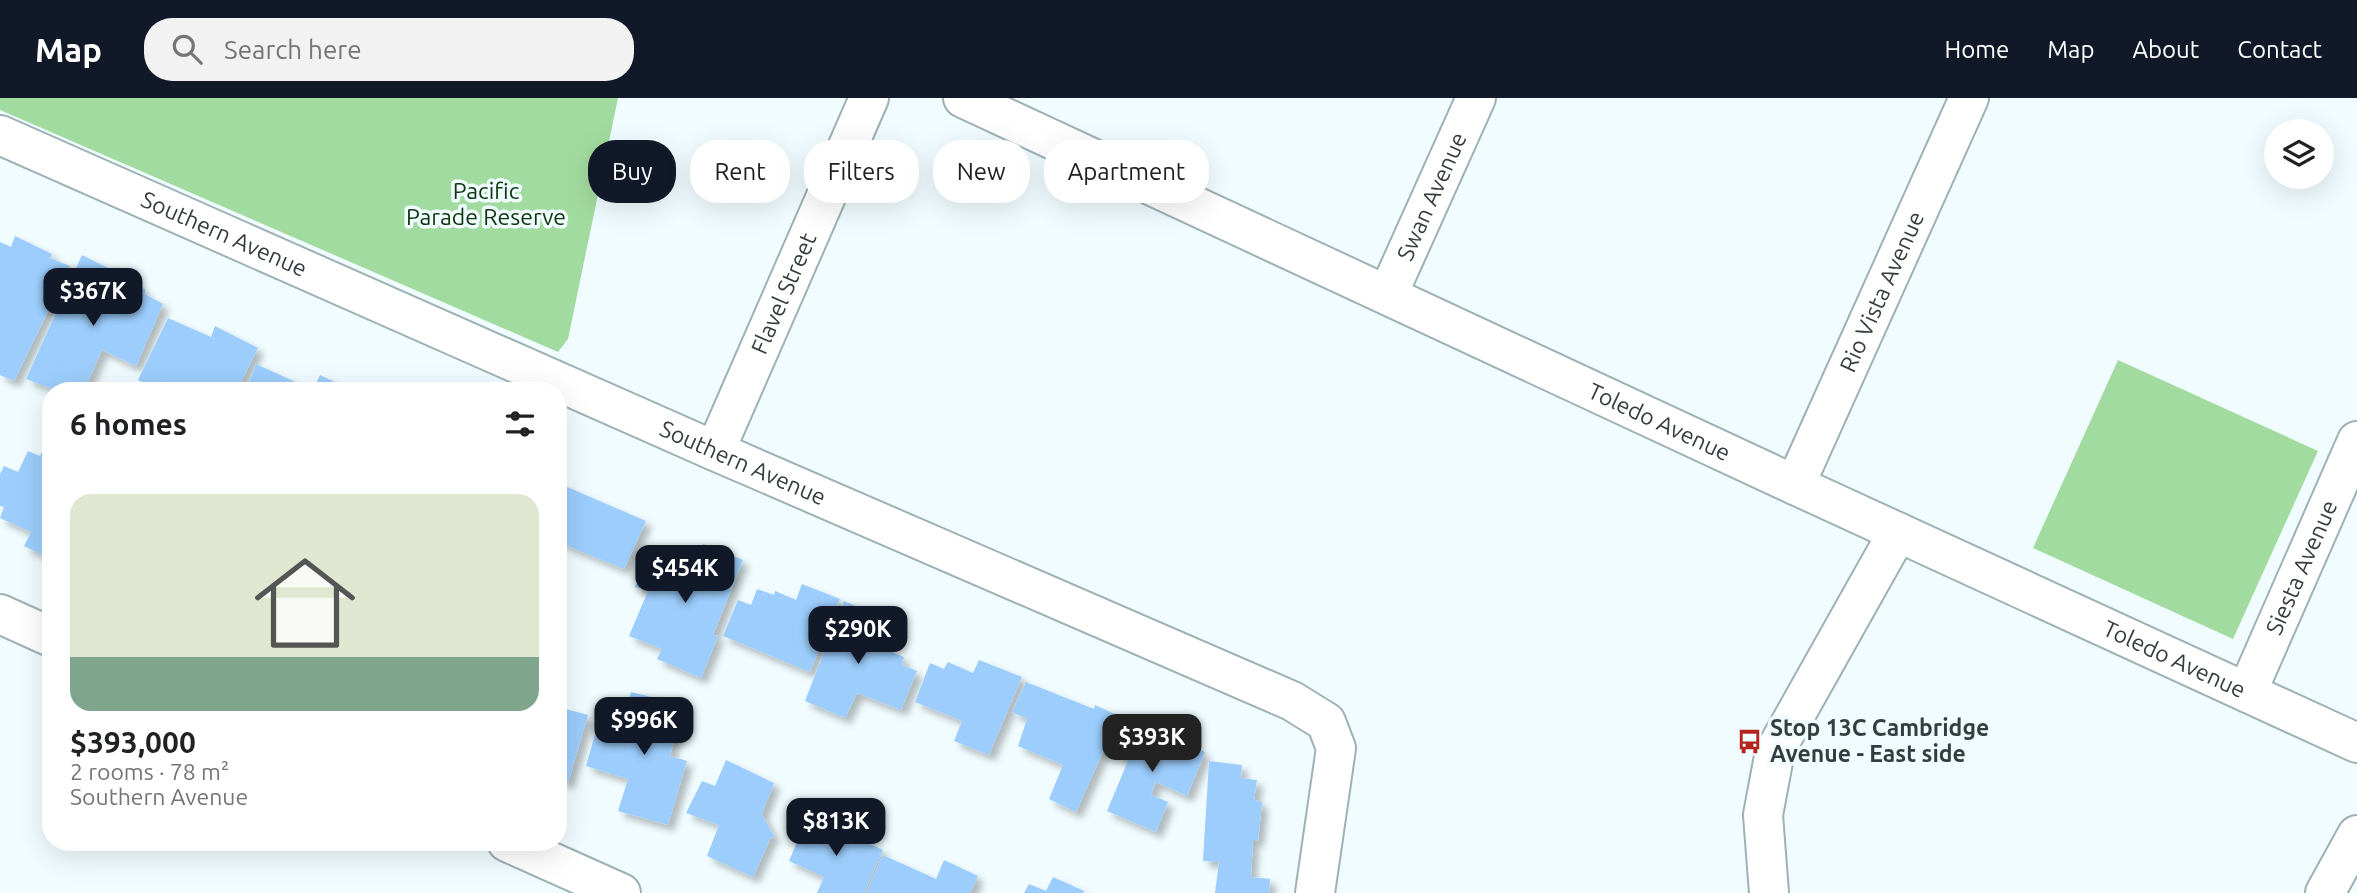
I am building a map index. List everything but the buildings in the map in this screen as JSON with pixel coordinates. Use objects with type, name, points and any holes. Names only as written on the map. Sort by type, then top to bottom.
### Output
[{"type":"street","name":"Flavel Street","points":[[715,451],[869,98]]},
{"type":"street","name":"Toledo Avenue","points":[[962,98],[2357,743]]},
{"type":"street","name":"Swan Avenue","points":[[1388,294],[1476,98]]},
{"type":"street","name":"Rio Vista Avenue","points":[[1795,485],[1969,98]]},
{"type":"street","name":"Southern Avenue","points":[[0,135],[559,382]]},
{"type":"street","name":"Southern Avenue","points":[[567,386],[1292,701],[1326,722],[1336,748],[1315,893]]},
{"type":"street","name":"Siesta Avenue","points":[[2247,692],[2357,441]]},
{"type":"street","points":[[1769,893],[1763,815],[1775,751],[1898,532]]},
{"type":"street","points":[[0,614],[42,633]]},
{"type":"street","points":[[2325,893],[2357,835]]},
{"type":"street","points":[[527,851],[621,893]]},
{"type":"green space","name":"Pacific Parade Reserve","points":[[0,98],[618,98],[609,140],[588,140],[588,203],[596,203],[568,339],[558,352],[0,110]]},
{"type":"green space","points":[[2118,360],[2318,451],[2233,639],[2033,548]]},
{"type":"place","name":"Stop 13C Cambridge Avenue - East side","points":[[1750,741]]}]
